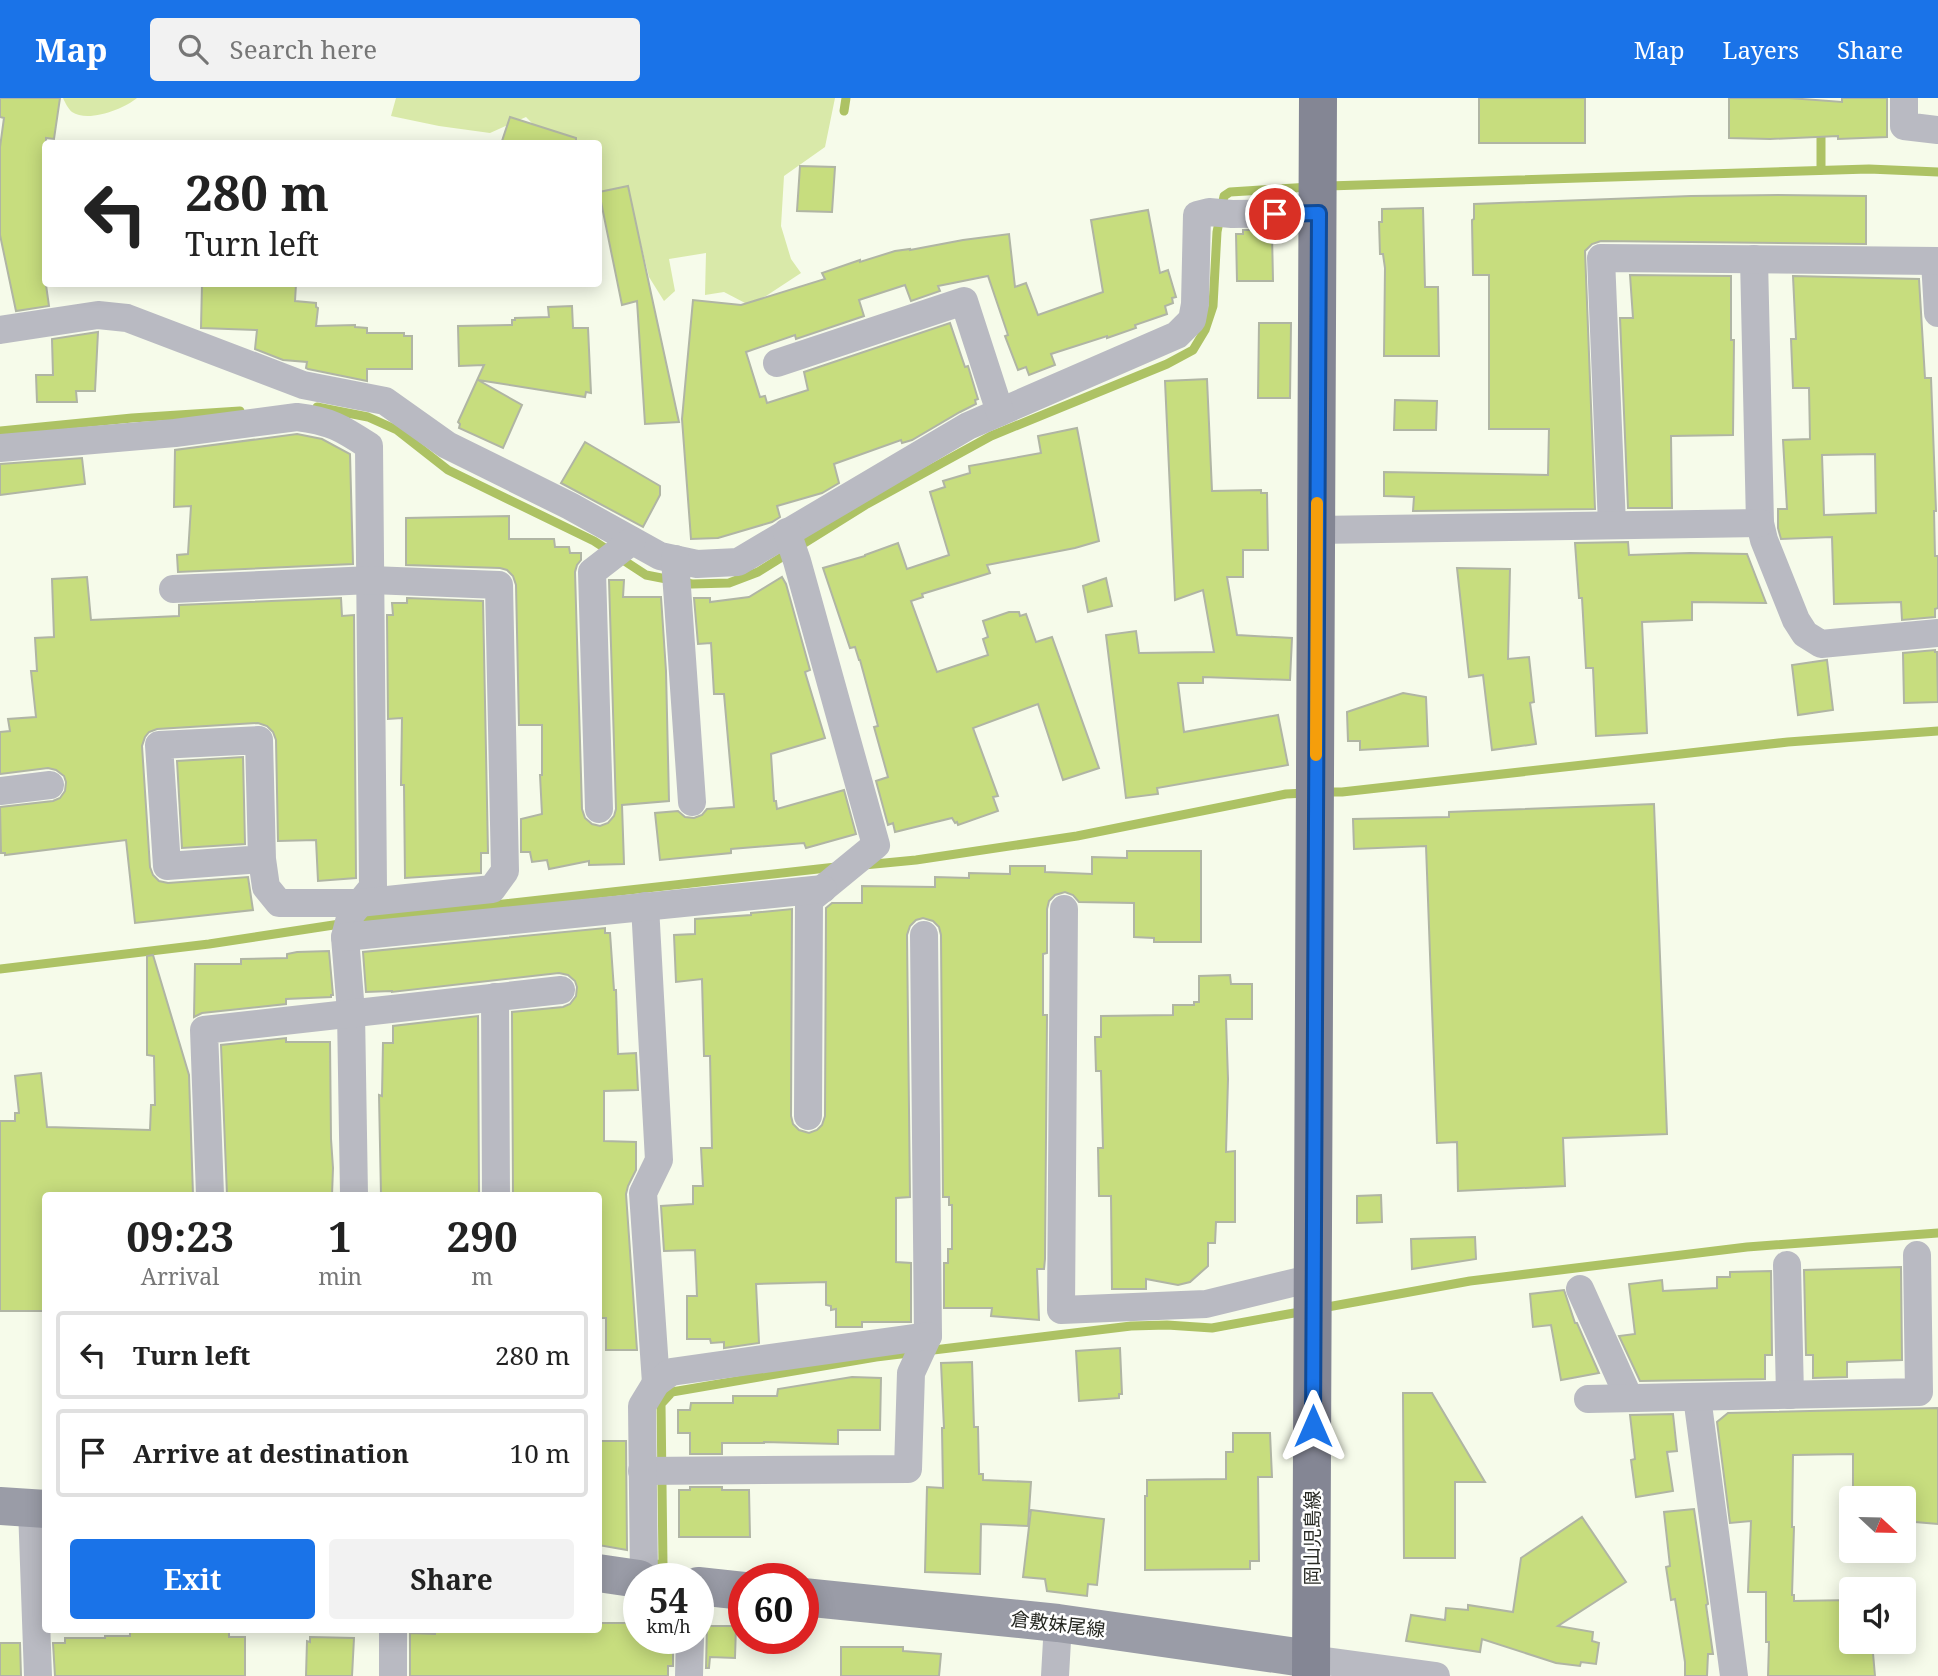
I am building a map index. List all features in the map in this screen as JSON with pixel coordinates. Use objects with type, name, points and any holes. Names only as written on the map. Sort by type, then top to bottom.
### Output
[{"type":"main road","name":"岡山児島線","points":[[1311,1667],[1318,98]]},
{"type":"main road","points":[[602,1573],[623,1572]]},
{"type":"main road","name":"倉敷妹尾線","points":[[819,1599],[1058,1623],[1311,1667]]},
{"type":"street","points":[[1904,98],[1904,126],[1938,130]]},
{"type":"street","points":[[676,573],[697,564],[738,562],[792,545],[968,426],[1177,335],[1192,320],[1195,304],[1197,215],[1220,213],[1318,193]]},
{"type":"street","points":[[1612,525],[1601,258],[1937,261],[1938,313]]},
{"type":"street","points":[[1754,259],[1760,523],[1764,540],[1796,620],[1805,634],[1821,644],[1938,634]]},
{"type":"street","points":[[776,363],[964,301],[1000,412]]},
{"type":"street","points":[[0,330],[98,315],[127,318],[303,385],[385,401],[447,445],[570,506],[620,550],[660,556],[676,573],[692,802]]},
{"type":"street","points":[[0,448],[175,433],[297,417],[316,419],[340,427],[369,446],[373,887],[350,922],[354,1192]]},
{"type":"street","points":[[1317,530],[1760,523]]},
{"type":"street","points":[[792,545],[876,845],[809,900],[808,1115]]},
{"type":"street","points":[[599,809],[592,572],[620,550]]},
{"type":"street","points":[[173,589],[371,580],[499,585],[505,871],[492,889],[350,922]]},
{"type":"street","points":[[262,859],[167,866],[159,745],[259,740],[265,887],[279,903],[350,922],[645,906],[828,885]]},
{"type":"street","points":[[0,791],[50,785]]},
{"type":"street","points":[[645,906],[659,1160],[643,1193],[656,1383]]},
{"type":"street","points":[[1064,909],[1060,1310],[1313,1301]]},
{"type":"street","points":[[654,1470],[908,1469],[911,1373],[924,1347],[924,935]]},
{"type":"street","points":[[210,1192],[204,1030],[561,990]]},
{"type":"street","points":[[495,997],[496,1192]]},
{"type":"street","points":[[1588,1399],[1919,1392],[1917,1255]]},
{"type":"street","points":[[1787,1265],[1790,1395]]},
{"type":"street","points":[[1580,1289],[1629,1398]]},
{"type":"street","points":[[644,1563],[654,1470],[642,1406],[656,1383],[671,1371],[924,1347]]},
{"type":"street","points":[[1697,1397],[1734,1676]]},
{"type":"street","points":[[26,1507],[38,1676]]},
{"type":"street","points":[[1055,1676],[1058,1623]]},
{"type":"street","points":[[393,1633],[393,1676]]},
{"type":"street","points":[[689,1676],[690,1654]]},
{"type":"street","points":[[1311,1667],[1436,1676]]},
{"type":"green space","points":[[63,98],[137,98],[115,110],[87,116],[72,112]]},
{"type":"green space","points":[[396,98],[835,98],[825,147],[784,176],[781,226],[791,259],[801,273],[766,296],[747,304],[724,292],[705,295],[706,253],[669,259],[675,291],[664,301],[649,277],[634,216],[620,195],[602,198],[602,140],[548,140],[526,117],[490,133],[391,116]]},
{"type":"building","points":[[0,98],[60,98],[54,139],[42,140],[42,287],[46,287],[49,306],[16,311],[0,235],[0,147],[4,118],[0,117]]},
{"type":"building","points":[[1479,98],[1585,98],[1585,143],[1479,143]]},
{"type":"building","points":[[1729,98],[1789,98],[1842,102],[1842,98],[1887,98],[1887,137],[1729,138]]},
{"type":"building","points":[[510,117],[576,138],[576,140],[502,140]]},
{"type":"building","points":[[800,166],[835,167],[832,212],[797,211]]},
{"type":"building","points":[[628,186],[679,422],[645,424],[637,301],[622,305],[602,207],[602,191]]},
{"type":"building","points":[[1778,195],[1866,196],[1866,244],[1601,241],[1592,244],[1585,251],[1595,509],[1413,511],[1414,497],[1384,496],[1384,472],[1548,475],[1549,429],[1489,429],[1489,275],[1473,275],[1474,204]]},
{"type":"building","points":[[1423,208],[1425,287],[1438,287],[1439,356],[1384,356],[1385,268],[1383,254],[1380,254],[1379,222],[1382,222],[1382,209]]},
{"type":"building","points":[[1148,210],[1160,273],[1168,270],[1176,297],[1172,298],[1173,303],[1165,306],[1167,314],[1107,338],[1051,354],[1055,365],[1029,375],[1026,367],[1018,370],[988,276],[938,286],[940,291],[911,301],[905,285],[859,300],[864,316],[796,339],[795,335],[746,352],[760,397],[765,396],[767,403],[808,390],[804,372],[950,323],[978,399],[975,400],[976,404],[912,440],[902,443],[901,440],[834,464],[839,483],[822,493],[777,506],[780,517],[772,522],[718,538],[691,539],[682,419],[693,300],[741,305],[825,279],[822,273],[860,260],[895,251],[1009,234],[1015,287],[1026,283],[1038,315],[1103,292],[1091,220]]},
{"type":"building","points":[[1243,230],[1267,230],[1267,234],[1272,234],[1273,281],[1237,281],[1236,234],[1243,234]]},
{"type":"building","points":[[1630,275],[1731,276],[1731,340],[1734,340],[1733,435],[1671,436],[1672,508],[1628,508],[1620,318],[1633,318]]},
{"type":"building","points":[[1793,276],[1919,279],[1925,378],[1931,378],[1935,556],[1938,556],[1938,608],[1935,609],[1935,617],[1902,620],[1901,602],[1834,604],[1832,537],[1781,539],[1778,509],[1787,509],[1783,440],[1810,439],[1809,388],[1793,388],[1791,339],[1796,339]],"holes":[[[1875,454],[1876,513],[1824,515],[1822,455]]]},
{"type":"building","points":[[202,287],[296,287],[295,301],[316,303],[316,326],[355,325],[367,328],[367,333],[404,333],[404,336],[412,336],[412,369],[367,369],[367,381],[308,369],[307,362],[283,360],[255,349],[257,330],[201,328]]},
{"type":"building","points":[[572,306],[573,328],[588,328],[591,393],[586,392],[585,397],[478,380],[522,405],[503,448],[459,428],[458,422],[484,365],[459,366],[458,326],[512,325],[515,318],[549,317],[548,307]]},
{"type":"building","points":[[1259,323],[1291,323],[1290,398],[1258,398]]},
{"type":"building","points":[[98,332],[95,391],[76,391],[77,402],[37,402],[36,375],[53,375],[52,339]]},
{"type":"building","points":[[1207,379],[1212,491],[1261,490],[1261,493],[1267,493],[1268,550],[1243,550],[1243,577],[1227,577],[1237,635],[1292,638],[1290,680],[1203,677],[1203,683],[1178,683],[1184,732],[1278,715],[1288,765],[1157,788],[1158,794],[1126,798],[1106,635],[1136,631],[1139,653],[1214,652],[1203,590],[1175,600],[1165,381]]},
{"type":"building","points":[[1395,400],[1437,401],[1436,430],[1394,430]]},
{"type":"building","points":[[1077,428],[1099,541],[987,565],[990,573],[922,594],[923,597],[911,601],[937,672],[988,655],[983,639],[988,637],[983,621],[1009,612],[1019,612],[1020,616],[1026,614],[1036,642],[1052,637],[1099,768],[1063,780],[1038,704],[973,728],[998,796],[993,797],[998,811],[958,825],[952,818],[895,832],[893,823],[888,825],[876,781],[888,777],[874,727],[878,726],[860,660],[855,647],[850,648],[823,568],[898,543],[907,569],[949,555],[930,492],[945,487],[943,481],[970,473],[969,466],[1041,453],[1038,436]]},
{"type":"building","points":[[297,434],[322,439],[350,454],[353,564],[178,572],[177,555],[188,554],[191,506],[174,507],[175,450]]},
{"type":"building","points":[[585,442],[660,486],[660,495],[643,527],[561,483]]},
{"type":"building","points":[[82,458],[85,484],[0,495],[0,464]]},
{"type":"building","points":[[509,516],[509,539],[554,539],[555,547],[569,547],[570,553],[581,553],[581,560],[575,572],[582,809],[585,818],[592,824],[600,826],[608,823],[616,809],[609,580],[624,580],[623,597],[661,597],[669,801],[622,805],[624,864],[589,865],[589,861],[549,869],[547,860],[532,862],[530,852],[521,852],[521,819],[542,814],[542,725],[519,725],[516,585],[513,576],[500,568],[406,565],[406,518]]},
{"type":"building","points":[[1628,542],[1629,555],[1747,554],[1766,603],[1692,602],[1692,620],[1642,622],[1647,733],[1596,736],[1593,668],[1586,668],[1582,598],[1579,598],[1575,543]]},
{"type":"building","points":[[1457,568],[1510,569],[1508,659],[1529,657],[1534,702],[1530,703],[1536,744],[1492,750],[1483,675],[1469,677]]},
{"type":"building","points":[[87,577],[91,620],[179,616],[179,605],[341,598],[342,616],[354,615],[356,878],[318,881],[316,840],[278,841],[276,740],[267,726],[258,723],[157,729],[149,732],[142,746],[150,867],[153,875],[159,881],[168,883],[248,877],[253,910],[135,923],[126,840],[5,855],[1,853],[0,807],[53,801],[60,798],[65,791],[64,776],[56,770],[48,768],[0,774],[0,732],[10,731],[8,719],[36,717],[31,671],[37,671],[35,638],[54,637],[52,579]]},
{"type":"building","points":[[782,577],[810,670],[805,672],[825,738],[771,754],[774,801],[777,809],[844,790],[856,834],[806,848],[804,843],[731,849],[731,853],[660,860],[655,813],[678,811],[685,817],[694,818],[707,809],[734,807],[724,694],[714,694],[711,643],[698,644],[694,598],[710,598],[710,602],[749,597]]},
{"type":"building","points":[[1106,578],[1112,606],[1088,612],[1083,586]]},
{"type":"building","points":[[407,598],[483,601],[488,853],[481,853],[481,873],[405,878],[404,785],[401,785],[402,718],[388,719],[387,615],[393,615],[392,603],[407,603]]},
{"type":"building","points":[[1935,650],[1938,702],[1904,703],[1903,653]]},
{"type":"building","points":[[1827,660],[1833,710],[1798,715],[1792,665]]},
{"type":"building","points":[[1403,693],[1426,697],[1428,746],[1360,750],[1360,741],[1348,741],[1347,712]]},
{"type":"building","points":[[243,757],[245,844],[182,848],[177,761]]},
{"type":"building","points":[[1654,804],[1667,1134],[1563,1138],[1565,1186],[1458,1191],[1457,1142],[1437,1143],[1426,846],[1354,849],[1353,819],[1449,817],[1449,812]]},
{"type":"building","points":[[1127,851],[1201,851],[1201,942],[1154,942],[1154,938],[1134,937],[1134,903],[1079,902],[1073,895],[1065,892],[1055,895],[1049,901],[1047,953],[1043,954],[1043,1015],[1047,1015],[1045,1259],[1044,1269],[1037,1269],[1039,1320],[991,1316],[992,1308],[944,1308],[944,1263],[948,1263],[948,1249],[952,1249],[952,1205],[949,1205],[949,1197],[943,1197],[941,935],[939,927],[933,921],[923,918],[910,926],[907,935],[910,1197],[896,1198],[896,1262],[911,1263],[911,1322],[862,1322],[862,1327],[836,1327],[836,1309],[831,1310],[831,1306],[826,1305],[826,1282],[756,1284],[759,1343],[724,1348],[724,1342],[687,1339],[687,1296],[697,1296],[695,1250],[664,1251],[661,1206],[693,1204],[693,1186],[703,1186],[701,1148],[712,1148],[710,1056],[704,1056],[702,979],[676,982],[674,935],[695,934],[695,919],[792,909],[791,1116],[793,1124],[799,1130],[809,1133],[822,1125],[825,1116],[826,908],[832,903],[862,903],[862,886],[935,887],[935,877],[969,878],[969,873],[1010,874],[1010,866],[1045,866],[1045,872],[1092,874],[1092,857],[1127,858]]},
{"type":"building","points":[[605,928],[605,933],[610,933],[616,990],[618,1054],[636,1053],[638,1090],[604,1091],[604,1141],[636,1142],[636,1170],[626,1194],[637,1350],[606,1350],[606,1318],[602,1318],[602,1192],[513,1192],[512,1012],[570,1004],[576,996],[575,981],[568,975],[559,973],[392,992],[366,992],[363,952]]},
{"type":"building","points":[[329,951],[331,997],[286,999],[286,1004],[202,1013],[194,1017],[195,964],[241,964],[241,959],[287,958],[287,954],[297,952]]},
{"type":"building","points":[[153,955],[189,1075],[193,1192],[42,1192],[42,1311],[0,1311],[0,1121],[15,1121],[15,1113],[19,1113],[15,1076],[41,1073],[47,1127],[150,1130],[151,1105],[155,1105],[154,1056],[147,1055],[147,956]]},
{"type":"building","points":[[1230,975],[1231,984],[1252,984],[1252,1019],[1226,1019],[1226,1152],[1235,1151],[1235,1222],[1216,1222],[1215,1243],[1208,1243],[1208,1266],[1190,1282],[1178,1285],[1146,1279],[1146,1289],[1112,1289],[1111,1196],[1099,1196],[1098,1148],[1103,1148],[1101,1071],[1096,1071],[1095,1037],[1101,1037],[1101,1016],[1173,1015],[1173,1005],[1194,1005],[1194,1002],[1199,1002],[1199,976]]},
{"type":"building","points":[[478,1016],[479,1192],[381,1192],[379,1095],[382,1096],[383,1043],[393,1043],[393,1026]]},
{"type":"building","points":[[286,1038],[286,1042],[330,1042],[332,1192],[227,1192],[221,1045]]},
{"type":"building","points":[[1381,1195],[1382,1222],[1357,1223],[1357,1196]]},
{"type":"building","points":[[1475,1237],[1476,1259],[1412,1269],[1411,1239]]},
{"type":"building","points":[[1901,1267],[1902,1360],[1847,1362],[1847,1377],[1813,1378],[1813,1355],[1806,1355],[1804,1270]]},
{"type":"building","points":[[1771,1271],[1772,1355],[1765,1355],[1765,1379],[1640,1381],[1619,1336],[1635,1334],[1629,1284],[1662,1280],[1663,1291],[1717,1288],[1717,1277],[1730,1277],[1730,1272]]},
{"type":"building","points":[[1564,1290],[1575,1323],[1599,1373],[1561,1380],[1551,1325],[1533,1327],[1530,1294]]},
{"type":"building","points":[[1120,1348],[1122,1394],[1119,1394],[1119,1398],[1079,1401],[1076,1351]]},
{"type":"building","points":[[972,1362],[979,1474],[983,1474],[983,1480],[1031,1482],[1028,1526],[981,1524],[980,1574],[925,1572],[927,1487],[943,1488],[941,1363]]},
{"type":"building","points":[[852,1377],[881,1378],[880,1430],[838,1430],[838,1444],[722,1443],[722,1454],[690,1454],[690,1433],[678,1433],[678,1410],[690,1410],[691,1403],[733,1403],[733,1396],[777,1396],[778,1389]]},
{"type":"building","points":[[1403,1393],[1432,1393],[1485,1482],[1455,1482],[1455,1558],[1404,1558]]},
{"type":"building","points":[[1938,1408],[1938,1524],[1916,1522],[1916,1486],[1853,1486],[1853,1454],[1793,1455],[1794,1601],[1839,1600],[1839,1654],[1873,1654],[1875,1676],[1768,1676],[1766,1592],[1748,1592],[1751,1521],[1730,1523],[1717,1422],[1728,1413]]},
{"type":"building","points":[[1673,1414],[1677,1451],[1667,1452],[1673,1491],[1636,1497],[1631,1460],[1635,1459],[1630,1415]]},
{"type":"building","points":[[1233,1433],[1270,1433],[1272,1477],[1258,1477],[1259,1561],[1250,1561],[1250,1569],[1145,1570],[1147,1480],[1226,1479],[1226,1452],[1233,1452]]},
{"type":"building","points":[[602,1441],[626,1441],[627,1550],[602,1546]]},
{"type":"building","points":[[690,1487],[749,1490],[750,1537],[679,1537],[679,1490],[690,1490]]},
{"type":"building","points":[[1694,1509],[1713,1654],[1708,1654],[1707,1676],[1685,1676],[1675,1599],[1671,1600],[1666,1567],[1670,1566],[1664,1512]]},
{"type":"building","points":[[1031,1510],[1104,1519],[1097,1585],[1088,1584],[1087,1596],[1047,1591],[1045,1579],[1023,1577]]},
{"type":"building","points":[[1582,1517],[1626,1582],[1558,1626],[1593,1632],[1592,1641],[1599,1643],[1596,1664],[1581,1662],[1580,1666],[1556,1663],[1482,1639],[1480,1652],[1406,1641],[1411,1615],[1445,1620],[1446,1608],[1468,1610],[1468,1605],[1513,1612],[1521,1558]]},
{"type":"building","points":[[602,1623],[623,1623],[623,1654],[673,1654],[673,1666],[668,1666],[668,1676],[410,1676],[410,1633],[602,1633]]},
{"type":"building","points":[[714,1626],[728,1626],[728,1654],[735,1654],[735,1658],[710,1657],[709,1668],[706,1668],[706,1654],[714,1654]]},
{"type":"building","points":[[130,1633],[229,1633],[229,1637],[245,1637],[245,1676],[55,1676],[53,1643],[65,1643],[65,1638],[130,1636]]},
{"type":"building","points":[[310,1637],[354,1638],[352,1676],[306,1676],[307,1641],[310,1642]]},
{"type":"building","points":[[0,1643],[20,1643],[21,1676],[0,1676]]},
{"type":"building","points":[[841,1647],[903,1647],[903,1651],[941,1654],[939,1676],[841,1676]]},
{"type":"waterway","points":[[844,111],[846,98]]},
{"type":"waterway","points":[[1821,128],[1821,170]]},
{"type":"waterway","points":[[1328,186],[1869,169],[1938,172]]},
{"type":"waterway","points":[[317,407],[368,417],[397,430],[448,470],[594,541],[646,575],[692,584],[729,583],[758,572],[867,504],[991,436],[1167,364],[1193,350],[1205,330],[1213,306],[1217,232],[1224,196],[1230,192],[1310,187]]},
{"type":"waterway","points":[[0,431],[240,411]]},
{"type":"waterway","points":[[1323,792],[1788,742],[1938,731]]},
{"type":"waterway","points":[[864,865],[1077,836],[1286,794],[1306,793]]},
{"type":"waterway","points":[[0,969],[209,944],[386,917],[836,867]]},
{"type":"waterway","points":[[1322,1308],[1470,1281],[1747,1247],[1938,1233]]},
{"type":"waterway","points":[[663,1563],[661,1404],[672,1392],[876,1357],[1131,1326],[1212,1328],[1305,1311]]},
{"type":"slow traffic","points":[[1316,755],[1317,503]]},
{"type":"route","points":[[1275,214],[1319,213],[1313,1426]]}]
